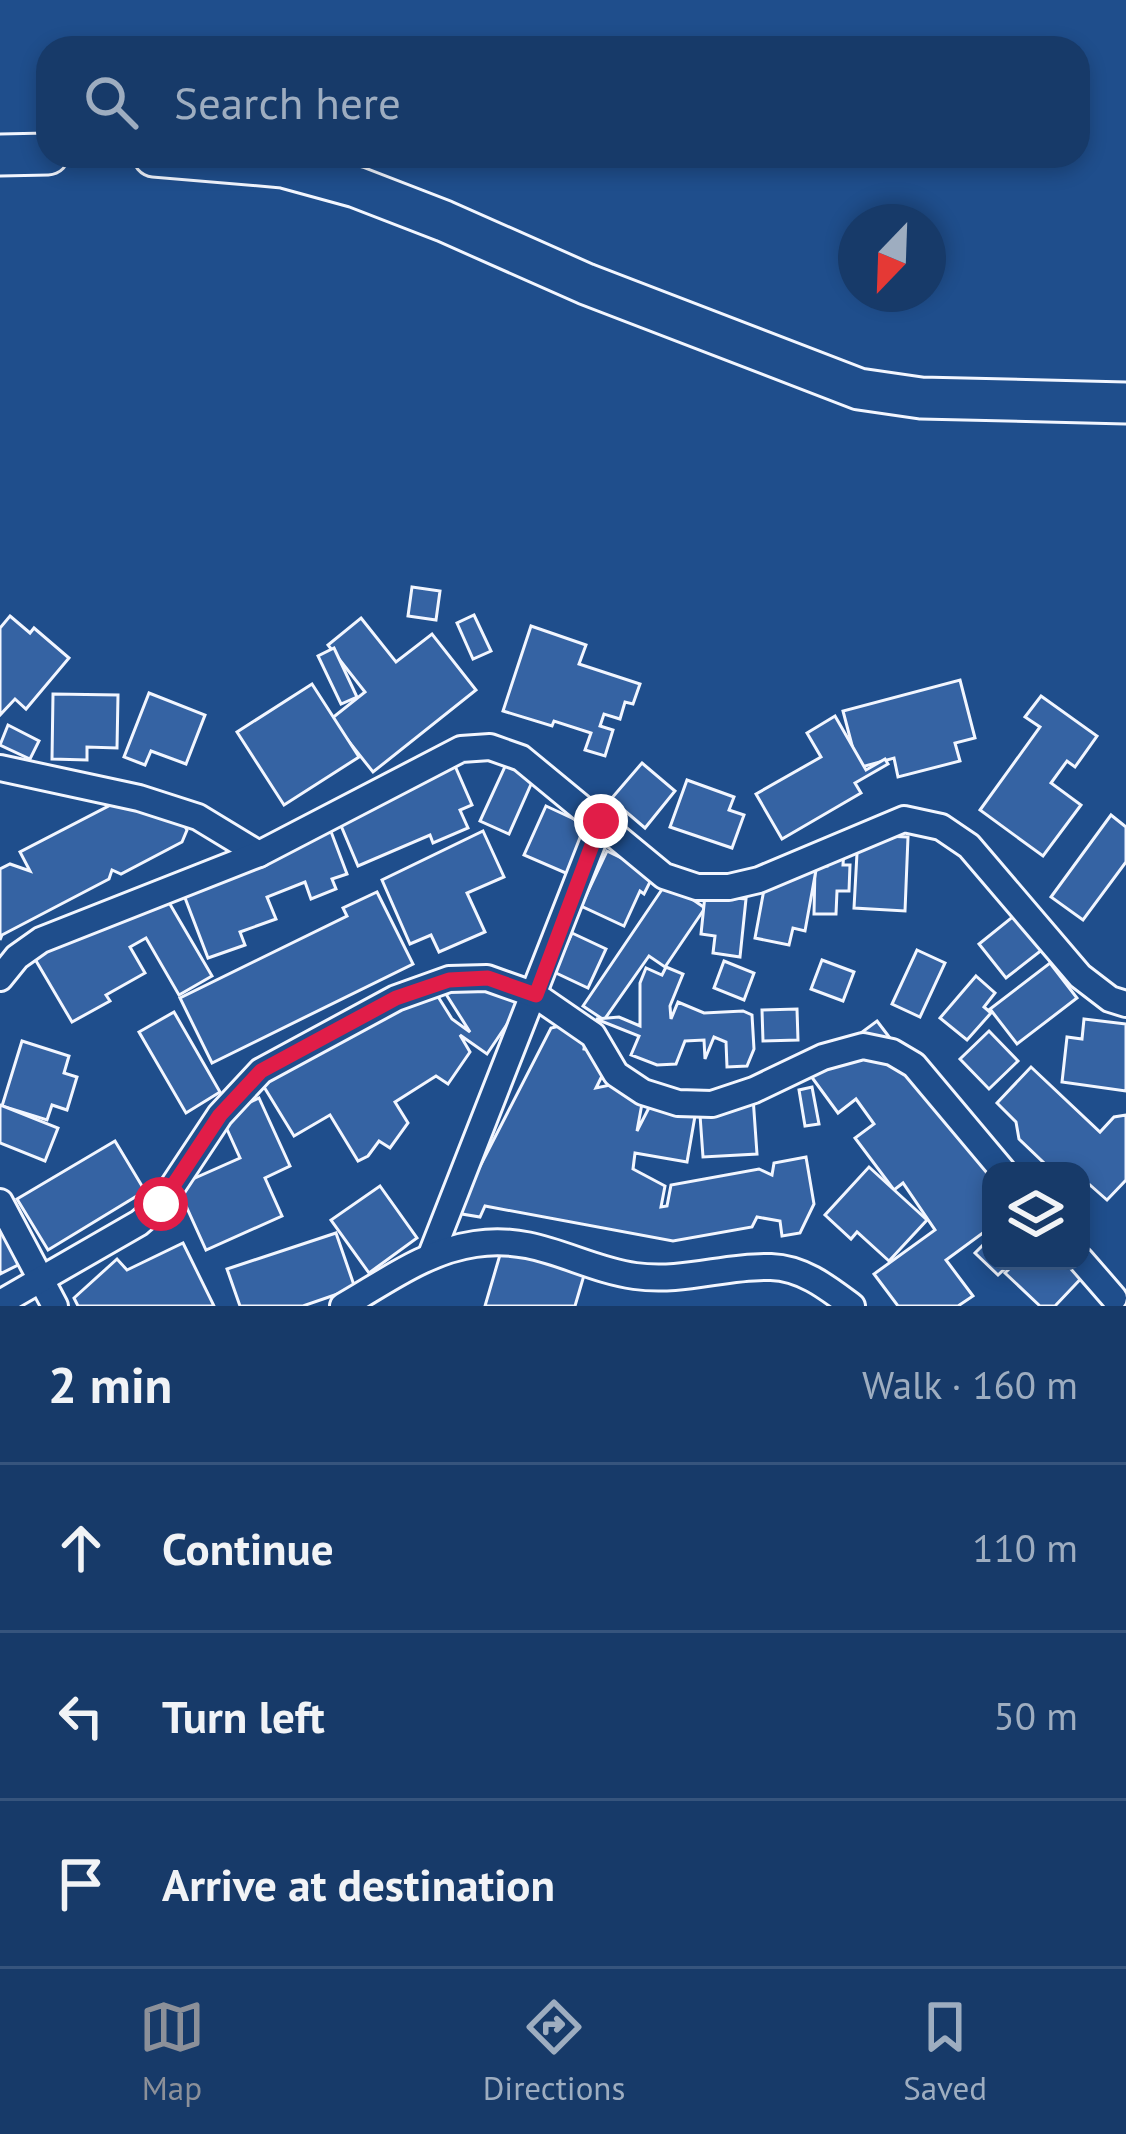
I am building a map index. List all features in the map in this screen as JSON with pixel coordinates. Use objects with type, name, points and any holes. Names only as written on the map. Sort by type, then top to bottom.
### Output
[{"type":"main road","points":[[0,155],[36,154]]},
{"type":"main road","points":[[287,168],[356,187],[586,284],[860,388],[921,398],[1126,404]]},
{"type":"street","points":[[0,978],[40,940],[259,854],[461,749],[490,746],[521,758],[664,876],[698,887],[759,880],[904,818],[940,826],[969,846],[1080,976],[1110,999],[1126,1004]]},
{"type":"street","points":[[0,768],[139,798],[198,817],[259,854]]},
{"type":"street","points":[[431,1255],[601,821]]},
{"type":"street","points":[[0,1303],[139,1223],[161,1204],[220,1115],[261,1071],[396,998],[449,980],[488,978],[536,995],[593,1035],[616,1073],[643,1092],[678,1103],[712,1104],[823,1057],[863,1046],[892,1052],[914,1065],[995,1162]]},
{"type":"street","points":[[0,1202],[55,1306]]},
{"type":"street","points":[[343,1306],[431,1255],[477,1244],[522,1244],[631,1276],[671,1279],[772,1267],[814,1278],[853,1306]]},
{"type":"street","points":[[1090,1269],[1115,1293]]},
{"type":"building","points":[[412,587],[440,591],[436,620],[408,616]]},
{"type":"building","points":[[474,615],[491,651],[473,659],[457,623]]},
{"type":"building","points":[[10,616],[30,633],[34,628],[69,658],[26,709],[15,699],[0,715],[0,628]]},
{"type":"building","points":[[361,618],[396,662],[432,634],[476,690],[373,772],[331,719],[365,692],[328,645]]},
{"type":"building","points":[[531,626],[586,645],[579,664],[640,684],[633,704],[625,702],[620,719],[604,714],[600,726],[613,730],[605,756],[585,750],[591,733],[503,711]]},
{"type":"building","points":[[334,648],[357,697],[341,704],[318,656]]},
{"type":"building","points":[[960,680],[975,738],[955,743],[960,761],[898,777],[894,758],[858,768],[843,711]]},
{"type":"building","points":[[312,684],[359,757],[284,805],[237,732]]},
{"type":"building","points":[[149,693],[205,715],[186,764],[151,751],[145,765],[124,757]]},
{"type":"building","points":[[53,694],[118,695],[117,748],[87,747],[87,760],[52,759]]},
{"type":"building","points":[[1041,696],[1097,736],[1075,767],[1067,761],[1051,783],[1081,805],[1043,856],[980,810],[1040,727],[1025,717]]},
{"type":"building","points":[[835,716],[866,770],[885,759],[888,764],[855,783],[861,793],[782,839],[756,794],[821,757],[807,733]]},
{"type":"building","points":[[8,725],[39,741],[30,759],[0,745]]},
{"type":"building","points":[[452,759],[472,805],[460,810],[468,828],[433,843],[430,835],[358,866],[334,809]]},
{"type":"building","points":[[508,760],[536,773],[509,834],[480,821]]},
{"type":"building","points":[[642,763],[675,791],[645,828],[611,799]]},
{"type":"building","points":[[687,780],[734,797],[729,810],[744,815],[732,848],[670,827]]},
{"type":"building","points":[[130,795],[178,814],[187,830],[182,842],[121,874],[112,870],[109,879],[0,940],[0,869],[10,864],[30,871],[20,852]]},
{"type":"building","points":[[546,806],[589,826],[568,874],[524,855]]},
{"type":"building","points":[[1111,815],[1126,827],[1126,862],[1083,920],[1051,897]]},
{"type":"building","points":[[327,821],[347,874],[332,879],[336,889],[311,899],[305,882],[267,897],[276,919],[240,932],[245,945],[208,958],[177,877]]},
{"type":"building","points":[[483,831],[504,877],[467,893],[485,932],[439,952],[431,935],[410,944],[382,880]]},
{"type":"building","points":[[858,835],[908,837],[905,911],[854,908]]},
{"type":"building","points":[[827,848],[844,849],[843,865],[850,865],[849,891],[837,891],[836,914],[814,914],[815,866],[827,866]]},
{"type":"building","points":[[607,851],[654,874],[644,894],[640,891],[624,926],[581,906]]},
{"type":"building","points":[[789,854],[818,859],[805,931],[793,928],[789,945],[755,938],[768,868],[786,871]]},
{"type":"building","points":[[157,882],[212,976],[179,995],[146,938],[130,947],[145,973],[106,995],[110,1001],[72,1022],[32,954]]},
{"type":"building","points":[[667,882],[705,908],[665,967],[649,956],[604,1020],[583,1006]]},
{"type":"building","points":[[377,892],[413,964],[212,1063],[180,998],[347,916],[343,908]]},
{"type":"building","points":[[705,895],[746,899],[740,957],[713,953],[715,936],[701,934]]},
{"type":"building","points":[[1025,907],[1052,942],[1006,978],[979,944]]},
{"type":"building","points":[[572,933],[606,949],[588,988],[554,972]]},
{"type":"building","points":[[917,950],[945,963],[920,1017],[892,1004]]},
{"type":"building","points":[[822,960],[854,972],[843,1001],[811,989]]},
{"type":"building","points":[[724,961],[754,973],[744,1000],[714,988]]},
{"type":"building","points":[[1050,963],[1077,998],[1017,1044],[990,1009]]},
{"type":"building","points":[[485,966],[511,984],[522,1002],[487,1054],[460,1035],[470,1052],[448,1084],[436,1076],[395,1102],[408,1123],[390,1148],[379,1141],[358,1161],[330,1115],[294,1136],[261,1082],[420,984],[437,995],[452,1019],[470,1032],[444,991]]},
{"type":"building","points":[[666,967],[683,974],[670,1006],[671,1019],[678,1002],[704,1013],[743,1011],[752,1015],[754,1049],[747,1066],[727,1067],[726,1042],[714,1037],[705,1059],[704,1040],[685,1041],[676,1064],[657,1065],[631,1055],[639,1036],[596,1019],[619,1017],[640,1026],[640,983],[646,968],[662,975]]},
{"type":"building","points":[[976,976],[995,993],[984,1007],[991,1013],[967,1040],[940,1018]]},
{"type":"building","points":[[797,1009],[798,1040],[763,1041],[762,1010]]},
{"type":"building","points":[[174,1012],[220,1092],[186,1113],[139,1032]]},
{"type":"building","points":[[1084,1019],[1126,1024],[1126,1091],[1062,1082],[1067,1037],[1082,1039]]},
{"type":"building","points":[[877,1021],[984,1162],[982,1234],[946,1260],[973,1296],[958,1306],[898,1306],[874,1274],[935,1230],[903,1183],[894,1190],[855,1138],[874,1124],[856,1099],[838,1113],[808,1072]]},
{"type":"building","points":[[564,1025],[586,1036],[584,1049],[613,1054],[596,1088],[615,1084],[643,1098],[637,1131],[655,1096],[695,1116],[687,1162],[635,1153],[633,1169],[665,1186],[661,1207],[667,1206],[671,1185],[759,1169],[772,1175],[774,1163],[806,1157],[814,1204],[800,1233],[782,1236],[780,1221],[757,1217],[752,1227],[673,1241],[485,1206],[480,1217],[456,1213],[551,1028]]},
{"type":"building","points":[[989,1031],[1018,1061],[989,1089],[960,1059]]},
{"type":"building","points":[[22,1041],[69,1056],[64,1073],[77,1077],[67,1110],[52,1105],[47,1120],[2,1106]]},
{"type":"building","points":[[1031,1067],[1100,1132],[1114,1117],[1126,1115],[1126,1180],[1107,1200],[1090,1185],[1090,1162],[1043,1162],[1019,1139],[1016,1122],[997,1103]]},
{"type":"building","points":[[812,1087],[819,1124],[805,1126],[799,1090]]},
{"type":"building","points":[[753,1097],[757,1154],[703,1157],[699,1101]]},
{"type":"building","points":[[259,1098],[290,1166],[265,1178],[282,1216],[206,1250],[177,1186],[240,1158],[221,1116]]},
{"type":"building","points":[[0,1105],[58,1128],[45,1161],[0,1143]]},
{"type":"building","points":[[115,1141],[145,1191],[48,1250],[17,1199]]},
{"type":"building","points":[[869,1167],[927,1220],[889,1261],[857,1232],[851,1239],[825,1215]]},
{"type":"building","points":[[380,1186],[417,1238],[369,1273],[331,1220]]},
{"type":"building","points":[[0,1215],[24,1262],[0,1274]]},
{"type":"building","points":[[336,1233],[355,1288],[303,1306],[240,1306],[227,1269]]},
{"type":"building","points":[[504,1241],[587,1265],[575,1306],[485,1306]]},
{"type":"building","points":[[183,1243],[214,1306],[78,1306],[74,1298],[117,1259],[127,1270]]},
{"type":"building","points":[[1089,1270],[1055,1306],[1040,1306],[1005,1273]]},
{"type":"route","points":[[161,1204],[220,1115],[261,1071],[396,998],[449,980],[488,978],[536,995],[601,821]]}]
